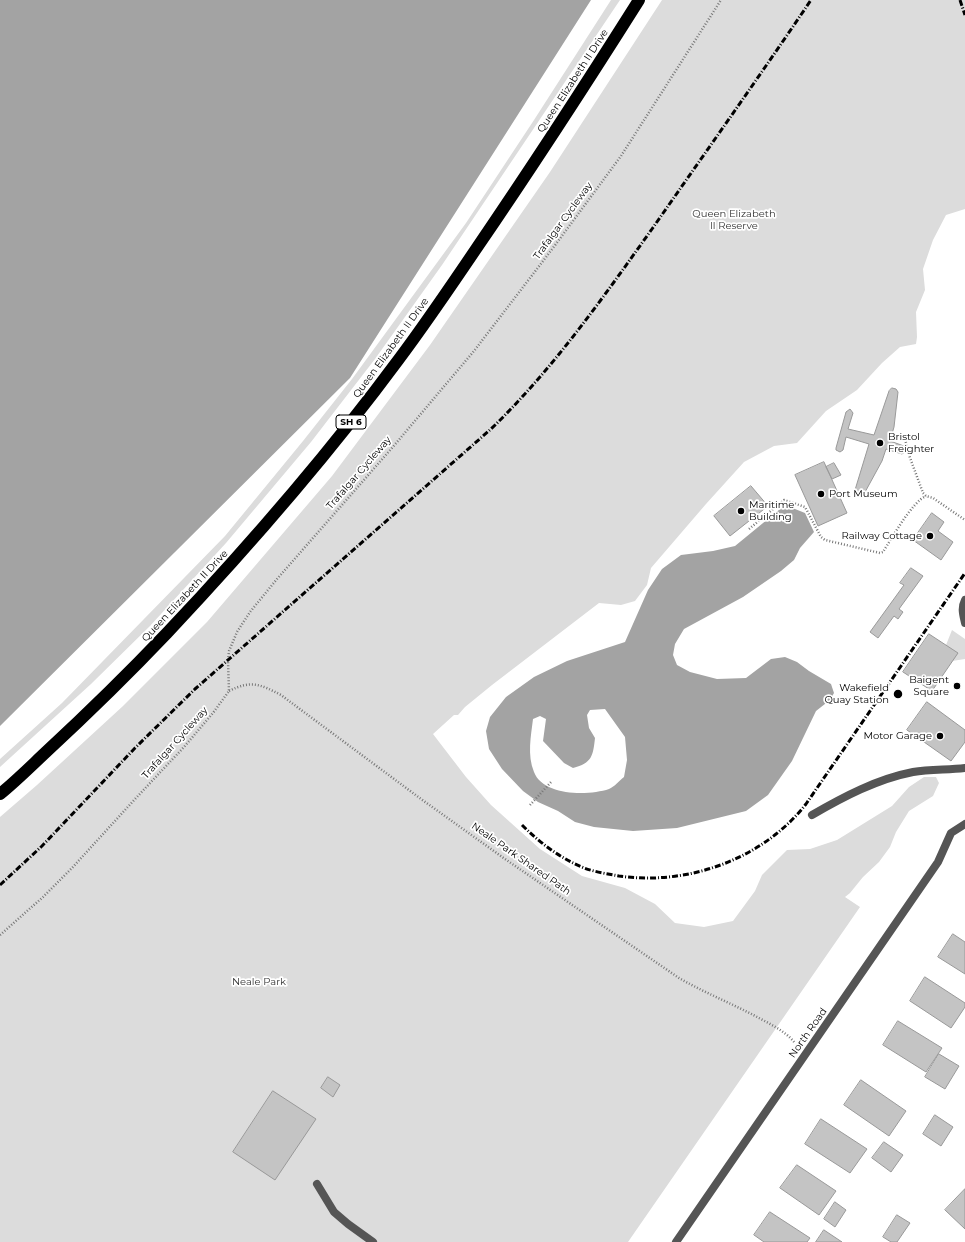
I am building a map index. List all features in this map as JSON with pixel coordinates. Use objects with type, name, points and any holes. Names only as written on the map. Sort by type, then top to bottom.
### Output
[{"type":"highway","name":"Queen Elizabeth II Drive","points":[[0,794],[83,718],[180,620],[239,557],[348,426],[400,358],[452,283],[556,130],[639,0]]},
{"type":"street","points":[[965,600],[962,605],[962,613],[965,623]]},
{"type":"street","points":[[812,815],[855,792],[893,777],[915,772],[965,768]]},
{"type":"street","name":"North Road","points":[[676,1242],[938,862],[951,833],[965,824]]},
{"type":"street","points":[[317,1184],[334,1212],[373,1242]]},
{"type":"path","name":"Trafalgar Cycleway","points":[[0,935],[29,910],[72,868],[201,729],[229,691],[229,651],[237,632],[250,612],[474,351],[621,156],[721,0]]},
{"type":"path","points":[[905,439],[909,455],[923,492],[926,496],[933,498],[965,520]]},
{"type":"path","points":[[749,528],[784,500],[805,506],[821,537],[880,553],[883,552],[912,510],[921,499],[926,496]]},
{"type":"path","name":"Neale Park Shared Path","points":[[229,691],[240,686],[256,684],[281,695],[421,799],[581,911],[697,989],[744,1010],[776,1027],[789,1036],[805,1054]]},
{"type":"path","points":[[530,805],[552,781]]},
{"type":"green space","points":[[611,0],[620,0],[442,265],[375,359],[311,442],[226,543],[150,626],[91,684],[0,767],[0,759],[62,703],[225,536],[303,441],[352,379],[466,223]]},
{"type":"green space","points":[[662,0],[965,0],[965,209],[946,215],[933,240],[923,269],[925,290],[916,312],[916,344],[900,347],[882,363],[857,390],[826,411],[797,443],[774,446],[744,462],[651,568],[647,585],[635,601],[621,605],[599,603],[492,685],[465,707],[458,715],[454,715],[433,734],[466,777],[491,805],[540,849],[582,876],[625,888],[655,904],[675,923],[704,927],[733,921],[755,891],[762,875],[787,850],[810,849],[837,840],[892,806],[909,787],[924,777],[936,777],[939,783],[933,796],[909,811],[896,832],[890,847],[879,862],[845,897],[860,907],[628,1242],[0,1242],[0,817],[123,706],[207,622],[332,476],[430,345],[550,172]]},
{"type":"green space","points":[[952,630],[965,639],[965,659],[952,661],[946,645]]},
{"type":"shaded area","points":[[0,0],[591,0],[350,378],[0,726]]},
{"type":"shaded area","points":[[785,505],[805,513],[814,532],[800,548],[794,560],[781,571],[743,597],[684,629],[675,644],[673,655],[677,665],[690,672],[717,679],[746,678],[771,659],[785,657],[797,662],[831,684],[834,693],[830,700],[816,711],[792,761],[768,795],[746,811],[677,828],[633,831],[594,827],[575,822],[558,811],[538,802],[523,791],[502,769],[489,749],[486,731],[490,717],[506,697],[534,677],[567,661],[625,642],[648,590],[662,569],[681,555],[713,551],[735,546]],"holes":[[[605,709],[625,737],[627,760],[624,777],[609,789],[590,793],[556,790],[539,780],[534,772],[530,752],[533,719],[540,716],[546,719],[543,741],[564,763],[573,768],[584,764],[588,761],[592,754],[595,738],[589,728],[587,715],[590,710]]]},
{"type":"building","name":"Bristol Freighter","points":[[892,388],[896,389],[898,392],[894,427],[890,441],[904,446],[906,451],[902,454],[886,449],[882,461],[864,494],[858,496],[855,493],[855,490],[869,444],[846,437],[843,450],[840,452],[836,450],[846,412],[850,409],[853,413],[848,429],[874,435],[889,391]]},
{"type":"building","name":"Port Museum","points":[[824,462],[847,513],[818,526],[795,475]]},
{"type":"building","points":[[834,463],[841,475],[832,479],[826,467]]},
{"type":"building","name":"Maritime Building","points":[[751,486],[768,506],[730,536],[714,516]]},
{"type":"building","name":"Railway Cottage","points":[[932,513],[944,522],[938,531],[953,542],[941,560],[913,540]]},
{"type":"building","points":[[911,568],[923,576],[899,609],[903,612],[898,619],[894,616],[878,638],[870,632],[904,585],[900,583]]},
{"type":"building","points":[[929,634],[958,653],[932,691],[903,672]]},
{"type":"building","name":"Motor Garage","points":[[927,702],[965,730],[965,742],[951,761],[907,730]]},
{"type":"building","points":[[953,934],[965,942],[965,974],[938,957]]},
{"type":"building","points":[[925,977],[965,1003],[965,1007],[951,1028],[910,1001]]},
{"type":"building","points":[[898,1021],[942,1048],[926,1072],[883,1045]]},
{"type":"building","points":[[939,1054],[959,1066],[945,1089],[925,1077]]},
{"type":"building","points":[[328,1077],[340,1085],[333,1097],[321,1088]]},
{"type":"building","points":[[861,1080],[906,1111],[889,1136],[844,1105]]},
{"type":"building","points":[[273,1091],[316,1119],[275,1180],[233,1152]]},
{"type":"building","points":[[935,1115],[953,1127],[941,1146],[923,1134]]},
{"type":"building","points":[[821,1119],[867,1149],[850,1173],[805,1144]]},
{"type":"building","points":[[884,1142],[903,1155],[891,1172],[872,1158]]},
{"type":"building","points":[[797,1165],[836,1191],[819,1215],[780,1188]]},
{"type":"building","points":[[965,1189],[965,1229],[945,1210]]},
{"type":"building","points":[[835,1202],[846,1210],[835,1227],[824,1219]]},
{"type":"building","points":[[770,1212],[810,1238],[807,1242],[764,1242],[754,1235]]},
{"type":"building","points":[[897,1215],[910,1223],[897,1242],[891,1242],[883,1237]]},
{"type":"building","points":[[824,1230],[842,1242],[816,1242]]},
{"type":"railway","points":[[0,885],[42,846],[135,748],[195,689],[491,429],[514,406],[576,333],[652,229],[811,0]]},
{"type":"railway","points":[[960,0],[965,15]]},
{"type":"railway","points":[[522,825],[543,844],[567,860],[584,868],[619,876],[645,878],[671,877],[697,872],[746,854],[768,840],[788,823],[806,804],[965,573]]},
{"type":"place","name":"Bristol Freighter","points":[[880,443]]},
{"type":"place","name":"Port Museum","points":[[821,494]]},
{"type":"place","name":"Maritime Building","points":[[741,511]]},
{"type":"place","name":"Railway Cottage","points":[[930,536]]},
{"type":"place","name":"Baigent Square","points":[[957,686]]},
{"type":"place","name":"Wakefield Quay Station","points":[[898,694]]},
{"type":"place","name":"Motor Garage","points":[[940,736]]},
{"type":"park label","name":"Queen Elizabeth ll Reserve","points":[[734,220]]},
{"type":"park label","name":"Neale Park","points":[[259,982]]}]
